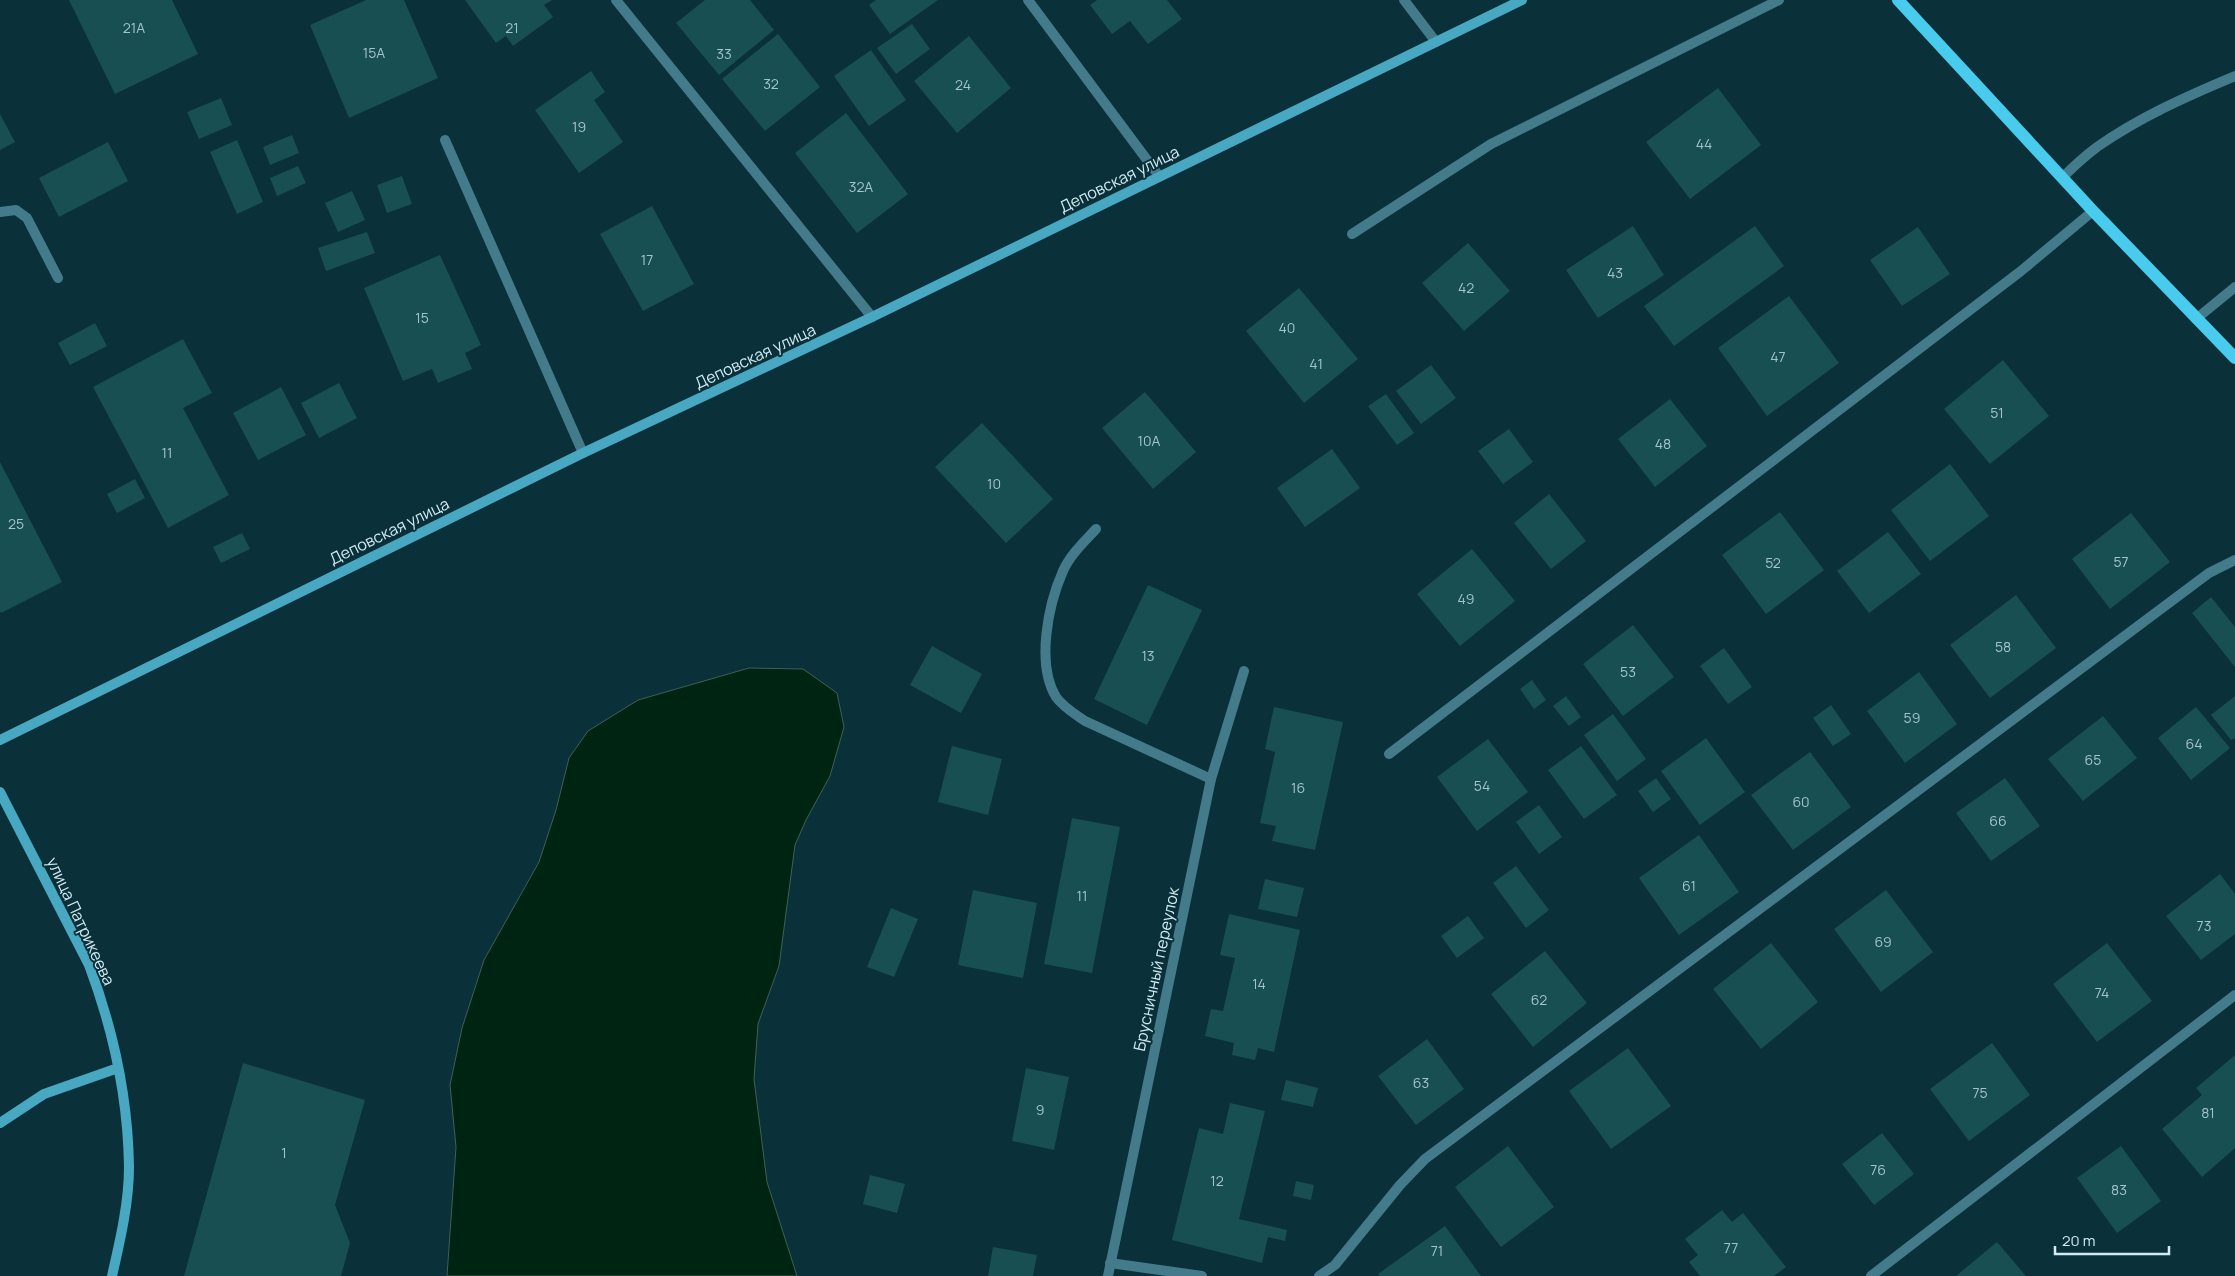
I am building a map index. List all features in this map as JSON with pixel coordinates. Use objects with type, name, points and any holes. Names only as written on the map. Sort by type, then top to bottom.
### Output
[{"type":"main road","points":[[1898,0],[2093,211],[2235,358]]},
{"type":"street","points":[[616,0],[872,318]]},
{"type":"street","points":[[1028,0],[1158,176]]},
{"type":"street","points":[[1404,0],[1436,42]]},
{"type":"street","name":"Деповская улица","points":[[0,740],[583,453],[872,318],[1158,176],[1522,0]]},
{"type":"street","points":[[1352,234],[1498,140],[1780,0]]},
{"type":"street","points":[[2062,178],[2096,148],[2134,123],[2195,92],[2235,76]]},
{"type":"street","points":[[445,140],[583,453]]},
{"type":"street","points":[[0,212],[16,210],[27,218],[58,278]]},
{"type":"street","points":[[1389,754],[2021,271],[2093,211]]},
{"type":"street","points":[[2196,319],[2235,287]]},
{"type":"street","points":[[1096,529],[1075,552],[1063,571],[1051,609],[1045,645],[1046,673],[1057,697],[1068,709],[1085,721],[1211,779]]},
{"type":"street","points":[[1319,1276],[1335,1265],[1400,1185],[1425,1160],[2208,573],[2235,560]]},
{"type":"street","name":"Брусничный переулок","points":[[1108,1276],[1211,779],[1244,670]]},
{"type":"street","name":"улица Патрикеева","points":[[0,792],[89,965],[106,1016],[118,1068],[126,1121],[129,1168],[124,1218],[112,1276]]},
{"type":"street","points":[[1871,1276],[2235,995]]},
{"type":"street","points":[[0,1123],[44,1094],[118,1068]]},
{"type":"street","points":[[1110,1263],[1202,1276]]},
{"type":"shaded area","points":[[749,668],[803,669],[837,693],[844,727],[830,776],[795,845],[779,966],[758,1024],[754,1079],[767,1182],[797,1276],[447,1276],[456,1147],[450,1085],[462,1028],[484,960],[539,862],[556,810],[569,758],[588,731],[638,700]]},
{"type":"building","points":[[69,0],[172,0],[198,54],[115,94]]},
{"type":"building","points":[[366,0],[404,0],[438,78],[349,118],[310,25]]},
{"type":"building","points":[[465,0],[552,0],[544,5],[553,17],[513,46],[506,36],[496,43]]},
{"type":"building","points":[[705,0],[750,0],[774,30],[719,75],[676,23]]},
{"type":"building","points":[[876,0],[938,0],[890,34],[869,5]]},
{"type":"building","points":[[1097,0],[1167,0],[1182,19],[1148,44],[1130,21],[1112,34],[1090,5]]},
{"type":"building","points":[[912,24],[930,49],[896,74],[877,48]]},
{"type":"building","points":[[778,34],[820,87],[765,131],[722,79]]},
{"type":"building","points":[[969,36],[1011,88],[957,133],[914,81]]},
{"type":"building","points":[[871,50],[906,100],[869,126],[834,76]]},
{"type":"building","points":[[591,71],[605,92],[594,100],[623,142],[579,173],[535,110]]},
{"type":"building","points":[[1718,88],[1761,145],[1690,199],[1646,142]]},
{"type":"building","points":[[221,98],[232,125],[199,139],[187,112]]},
{"type":"building","points":[[846,113],[908,194],[857,233],[795,153]]},
{"type":"building","points":[[0,114],[15,142],[0,150]]},
{"type":"building","points":[[292,135],[299,153],[270,165],[263,147]]},
{"type":"building","points":[[237,140],[263,202],[237,214],[210,152]]},
{"type":"building","points":[[108,142],[128,181],[59,217],[39,178]]},
{"type":"building","points":[[298,166],[306,183],[277,196],[270,178]]},
{"type":"building","points":[[402,176],[412,204],[387,213],[377,185]]},
{"type":"building","points":[[352,191],[365,220],[338,232],[325,203]]},
{"type":"building","points":[[652,206],[694,284],[643,311],[600,234]]},
{"type":"building","points":[[1633,226],[1664,275],[1598,318],[1566,270]]},
{"type":"building","points":[[1755,226],[1784,266],[1674,346],[1644,306]]},
{"type":"building","points":[[1918,227],[1950,274],[1902,306],[1870,260]]},
{"type":"building","points":[[367,232],[375,253],[326,271],[318,248]]},
{"type":"building","points":[[1468,243],[1510,291],[1464,331],[1422,283]]},
{"type":"building","points":[[440,255],[481,345],[465,353],[472,369],[438,383],[432,369],[403,381],[364,288]]},
{"type":"building","points":[[1299,288],[1358,359],[1304,403],[1246,331]]},
{"type":"building","points":[[1789,296],[1839,363],[1767,416],[1718,348]]},
{"type":"building","points":[[95,323],[107,346],[70,365],[58,343]]},
{"type":"building","points":[[183,339],[212,393],[183,408],[229,495],[168,528],[93,387]]},
{"type":"building","points":[[2003,360],[2049,416],[1990,464],[1944,409]]},
{"type":"building","points":[[1431,365],[1456,398],[1421,424],[1396,391]]},
{"type":"building","points":[[339,383],[357,418],[319,438],[301,403]]},
{"type":"building","points":[[281,387],[306,435],[258,460],[233,413]]},
{"type":"building","points":[[1145,392],[1196,452],[1153,489],[1102,428]]},
{"type":"building","points":[[1386,394],[1414,433],[1397,445],[1368,406]]},
{"type":"building","points":[[1670,399],[1707,446],[1655,487],[1618,439]]},
{"type":"building","points":[[982,423],[1053,499],[1006,543],[935,467]]},
{"type":"building","points":[[1509,429],[1533,462],[1503,484],[1478,451]]},
{"type":"building","points":[[1332,449],[1360,488],[1305,527],[1277,488]]},
{"type":"building","points":[[0,462],[62,582],[1,613],[0,611]]},
{"type":"building","points":[[1950,464],[1989,516],[1930,561],[1891,510]]},
{"type":"building","points":[[135,479],[145,498],[117,513],[107,494]]},
{"type":"building","points":[[1549,494],[1586,541],[1551,569],[1514,523]]},
{"type":"building","points":[[1780,512],[1824,570],[1766,614],[1722,555]]},
{"type":"building","points":[[2131,513],[2170,562],[2110,609],[2072,559]]},
{"type":"building","points":[[1888,532],[1921,574],[1869,613],[1837,571]]},
{"type":"building","points":[[242,533],[250,549],[221,563],[213,547]]},
{"type":"building","points":[[1472,549],[1515,601],[1460,646],[1417,594]]},
{"type":"building","points":[[1148,585],[1202,610],[1147,725],[1094,699]]},
{"type":"building","points":[[2016,595],[2056,648],[1990,698],[1950,645]]},
{"type":"building","points":[[2211,597],[2235,627],[2235,667],[2192,613]]},
{"type":"building","points":[[1633,625],[1674,677],[1623,716],[1583,664]]},
{"type":"building","points":[[932,646],[982,674],[961,713],[910,685]]},
{"type":"building","points":[[1724,648],[1752,687],[1728,704],[1700,666]]},
{"type":"building","points":[[1919,672],[1957,724],[1905,763],[1867,711]]},
{"type":"building","points":[[1532,680],[1546,700],[1534,709],[1520,689]]},
{"type":"building","points":[[1566,696],[1581,717],[1569,726],[1553,706]]},
{"type":"building","points":[[2235,696],[2235,738],[2231,740],[2211,715]]},
{"type":"building","points":[[1831,705],[1851,734],[1833,746],[1813,718]]},
{"type":"building","points":[[1274,707],[1343,722],[1315,850],[1272,841],[1276,826],[1260,823],[1275,752],[1265,749]]},
{"type":"building","points":[[2196,707],[2230,748],[2191,780],[2158,738]]},
{"type":"building","points":[[1613,714],[1646,759],[1617,781],[1584,735]]},
{"type":"building","points":[[2103,716],[2137,758],[2083,801],[2048,759]]},
{"type":"building","points":[[1706,738],[1745,792],[1700,825],[1661,771]]},
{"type":"building","points":[[1488,739],[1528,792],[1477,831],[1437,777]]},
{"type":"building","points":[[952,746],[1002,759],[988,815],[938,802]]},
{"type":"building","points":[[1581,746],[1617,795],[1584,819],[1548,770]]},
{"type":"building","points":[[1810,752],[1851,807],[1793,850],[1751,795]]},
{"type":"building","points":[[1656,778],[1671,799],[1653,812],[1638,791]]},
{"type":"building","points":[[2005,778],[2040,826],[1991,861],[1956,813]]},
{"type":"building","points":[[1539,805],[1562,837],[1539,854],[1516,822]]},
{"type":"building","points":[[1072,818],[1120,827],[1092,973],[1044,964]]},
{"type":"building","points":[[1699,835],[1739,892],[1679,935],[1639,878]]},
{"type":"building","points":[[1516,866],[1549,910],[1526,928],[1493,883]]},
{"type":"building","points":[[2220,874],[2235,894],[2235,934],[2201,960],[2166,916]]},
{"type":"building","points":[[1265,879],[1304,888],[1297,917],[1258,909]]},
{"type":"building","points":[[973,890],[1037,903],[1023,978],[958,965]]},
{"type":"building","points":[[1886,890],[1933,952],[1881,992],[1834,929]]},
{"type":"building","points":[[891,908],[918,919],[894,977],[867,967]]},
{"type":"building","points":[[1229,914],[1300,930],[1274,1052],[1258,1048],[1255,1060],[1232,1055],[1234,1043],[1205,1036],[1211,1009],[1223,1011],[1235,958],[1220,955]]},
{"type":"building","points":[[1468,916],[1484,938],[1457,958],[1441,936]]},
{"type":"building","points":[[1771,943],[1818,1002],[1761,1049],[1713,989]]},
{"type":"building","points":[[2107,943],[2152,1001],[2097,1042],[2053,984]]},
{"type":"building","points":[[1545,951],[1587,1003],[1533,1047],[1491,994]]},
{"type":"building","points":[[1427,1039],[1464,1089],[1416,1125],[1378,1076]]},
{"type":"building","points":[[1992,1043],[2030,1095],[1969,1141],[1930,1089]]},
{"type":"building","points":[[1628,1048],[1671,1106],[1611,1149],[1569,1091]]},
{"type":"building","points":[[2235,1055],[2235,1148],[2202,1177],[2162,1129],[2202,1095],[2196,1088]]},
{"type":"building","points":[[243,1063],[365,1100],[335,1205],[350,1243],[341,1276],[184,1276]]},
{"type":"building","points":[[1026,1068],[1069,1077],[1054,1150],[1012,1141]]},
{"type":"building","points":[[1286,1080],[1318,1088],[1313,1107],[1281,1100]]},
{"type":"building","points":[[1230,1103],[1265,1111],[1239,1219],[1287,1230],[1285,1241],[1268,1237],[1262,1263],[1172,1240],[1199,1128],[1223,1134]]},
{"type":"building","points":[[1882,1133],[1914,1174],[1874,1205],[1842,1164]]},
{"type":"building","points":[[1508,1146],[1554,1207],[1501,1247],[1455,1187]]},
{"type":"building","points":[[2121,1146],[2161,1201],[2117,1233],[2077,1178]]},
{"type":"building","points":[[870,1175],[905,1184],[897,1213],[863,1204]]},
{"type":"building","points":[[1296,1181],[1314,1185],[1311,1200],[1293,1196]]},
{"type":"building","points":[[1722,1210],[1732,1222],[1743,1213],[1786,1267],[1774,1276],[1700,1276],[1689,1262],[1698,1255],[1685,1239]]},
{"type":"building","points":[[1445,1226],[1481,1276],[1380,1276],[1378,1274]]},
{"type":"building","points":[[1997,1242],[2026,1276],[1956,1276]]},
{"type":"building","points":[[993,1247],[1037,1255],[1033,1276],[988,1276]]}]
